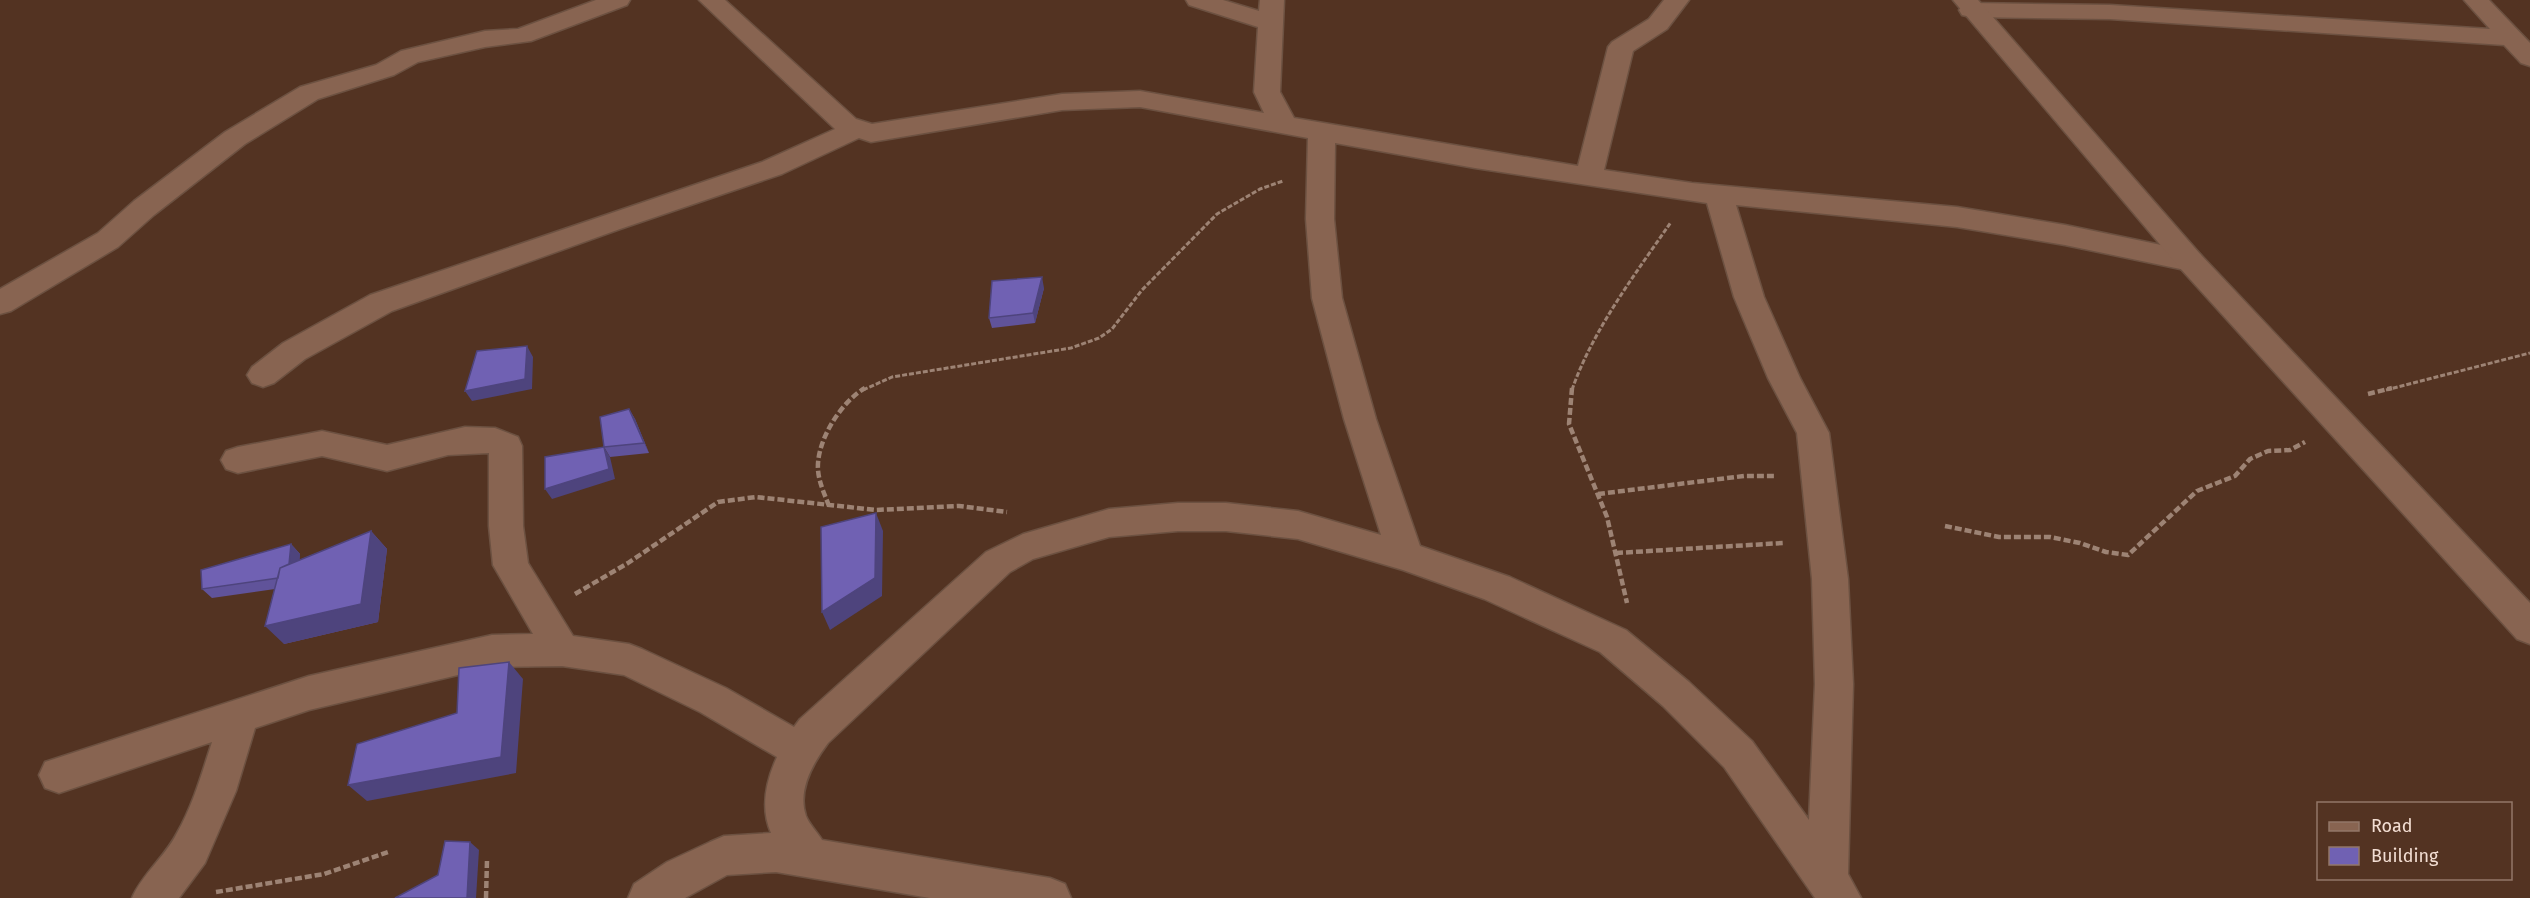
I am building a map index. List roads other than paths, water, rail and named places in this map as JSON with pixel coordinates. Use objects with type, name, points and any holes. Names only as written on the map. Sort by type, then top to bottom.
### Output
[{"type":"street","points":[[0,303],[108,240],[144,208],[235,138],[309,93],[386,70],[410,56],[485,39],[522,36],[618,0]]},
{"type":"street","points":[[711,0],[847,125],[880,134],[1062,102],[1140,99],[1475,159],[1705,194],[1957,217],[2065,235],[2190,261]]},
{"type":"street","points":[[1198,0],[1271,11],[1267,92],[1273,107],[1286,126]]},
{"type":"street","points":[[1589,176],[1621,48],[1658,24],[1677,0]]},
{"type":"street","points":[[2476,0],[2530,58]]},
{"type":"street","points":[[1968,5],[2509,38]]},
{"type":"street","points":[[1968,5],[2190,261],[2530,628]]},
{"type":"street","points":[[263,375],[294,351],[381,303],[610,222],[772,168],[857,129]]},
{"type":"street","points":[[1322,132],[1320,219],[1327,298],[1360,419],[1406,556]]},
{"type":"street","points":[[1705,194],[1784,378],[1813,434],[1830,579],[1834,684],[1834,888]]},
{"type":"street","points":[[238,460],[318,444],[334,444],[372,456],[387,458],[474,439],[500,441],[506,446],[506,526],[510,565],[562,650]]},
{"type":"street","points":[[810,857],[786,821],[785,792],[791,769],[800,750],[814,731],[998,562],[1023,548],[1044,540],[1109,523],[1178,517],[1226,517],[1298,525],[1406,556],[1497,588],[1613,641],[1676,694],[1738,754],[1834,888]]},
{"type":"street","points":[[59,775],[239,718],[309,693],[492,651],[562,650],[629,660],[713,700],[800,750]]},
{"type":"street","points":[[153,898],[191,849],[216,791],[239,718]]},
{"type":"street","points":[[649,898],[681,876],[724,856],[776,852],[1050,898]]}]
